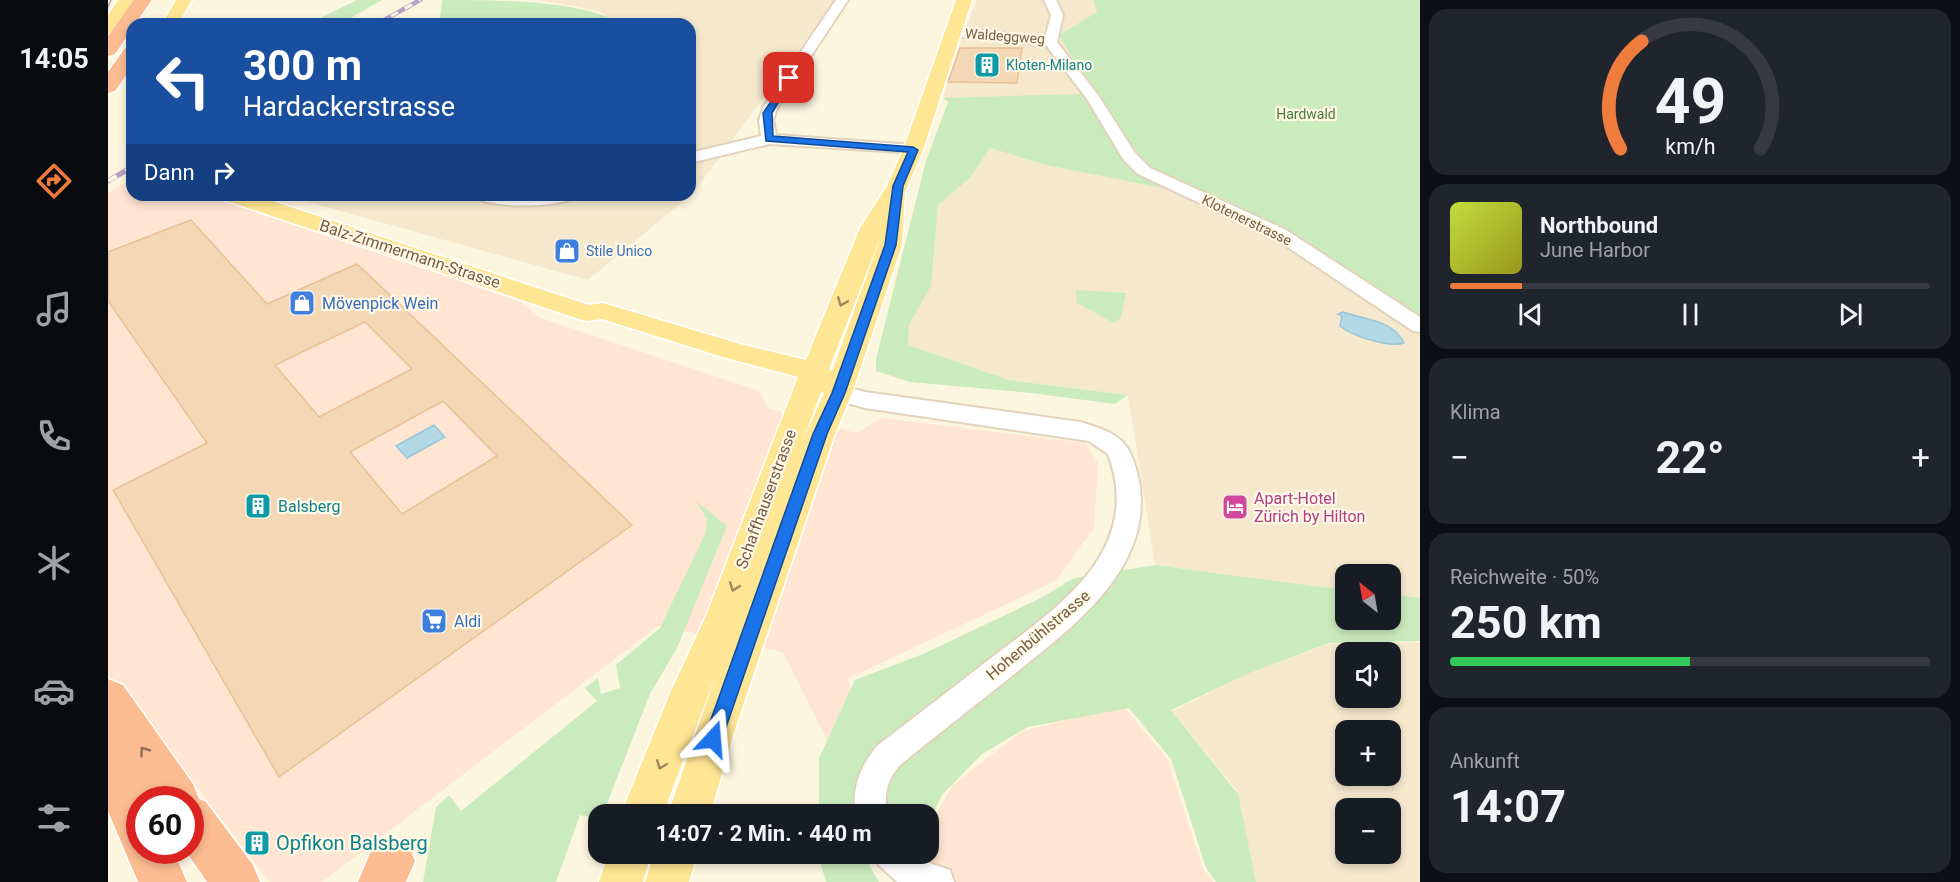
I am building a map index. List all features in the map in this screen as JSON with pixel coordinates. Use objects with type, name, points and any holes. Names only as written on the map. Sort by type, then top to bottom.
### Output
[{"type":"highway","points":[[131,18],[143,0]]},
{"type":"highway","points":[[154,18],[165,0]]},
{"type":"highway","points":[[108,51],[126,25]]},
{"type":"highway","points":[[108,87],[126,61]]},
{"type":"highway","points":[[108,699],[167,786]]},
{"type":"highway","points":[[108,759],[126,800]]},
{"type":"highway","points":[[204,837],[236,882]]},
{"type":"highway","points":[[382,882],[391,861],[388,882]]},
{"type":"highway","points":[[155,864],[163,882]]},
{"type":"main road","points":[[108,28],[126,0]]},
{"type":"main road","points":[[174,18],[184,0]]},
{"type":"main road","name":"Schaffhauserstrasse","points":[[646,804],[690,691],[724,616],[811,382],[872,228],[898,186],[913,150],[964,0]]},
{"type":"main road","name":"Schaffhauserstrasse","points":[[692,804],[719,720],[820,434],[838,393],[890,245],[898,186]]},
{"type":"main road","name":"Balz-Zimmermann-Strasse","points":[[250,201],[588,312],[601,324],[811,382],[838,393]]},
{"type":"main road","points":[[621,882],[627,864]]},
{"type":"main road","points":[[667,882],[673,864]]},
{"type":"street","points":[[769,139],[766,120],[771,106],[842,0]]},
{"type":"street","name":"Waldeggweg","points":[[953,32],[1050,42],[1057,15],[1050,0]]},
{"type":"street","name":"Klotenerstrasse","points":[[1050,42],[1093,98],[1129,156],[1144,171],[1281,234],[1420,326]]},
{"type":"street","points":[[696,157],[769,139],[913,150]]},
{"type":"street","name":"Hohenbühlstrasse","points":[[838,393],[865,400],[1080,430],[1107,440],[1120,452],[1129,488],[1127,528],[1113,561],[1091,593],[889,755],[873,773],[869,804]]},
{"type":"street","points":[[901,864],[912,874],[938,882]]},
{"type":"shaded area","points":[[539,0],[835,0],[696,189],[696,18],[610,18],[599,11]]},
{"type":"shaded area","points":[[977,0],[1093,0],[1097,12],[1060,35],[1083,75],[1080,95],[943,98],[959,46]]},
{"type":"shaded area","points":[[990,148],[1046,165],[1182,192],[1264,220],[1420,323],[1420,598],[1401,595],[1401,564],[1335,564],[1335,589],[1155,565],[1128,395],[1009,380],[908,345],[909,325],[931,286],[938,205],[970,178]]},
{"type":"shaded area","points":[[126,182],[126,201],[231,201],[521,302],[540,318],[759,391],[768,408],[857,433],[881,418],[1085,443],[1098,462],[1094,528],[1055,581],[847,679],[903,804],[859,804],[783,652],[658,626],[322,882],[270,882],[204,796],[204,786],[196,786],[154,731],[108,759],[108,193]]},
{"type":"shaded area","points":[[305,201],[683,201],[588,280]]},
{"type":"shaded area","points":[[1401,642],[1420,642],[1420,882],[1256,882],[1237,791],[1172,711],[1254,671],[1335,644],[1335,708],[1401,708]]},
{"type":"shaded area","points":[[1123,706],[1167,758],[1203,868],[1213,882],[897,882],[888,864],[939,864],[939,810],[953,785],[1022,731]]},
{"type":"green space","points":[[357,0],[382,0],[350,18],[320,18]]},
{"type":"green space","points":[[442,0],[551,4],[593,12],[610,18],[440,18]]},
{"type":"green space","name":"Hardwald","points":[[1093,0],[1420,0],[1420,323],[1264,220],[1182,192],[1046,165],[990,148],[970,178],[938,205],[931,286],[909,325],[908,345],[1009,380],[1128,395],[1115,404],[1031,393],[910,382],[876,371],[876,359],[926,161],[948,102],[943,98],[1080,94],[1083,75],[1059,35],[1097,12]]},
{"type":"green space","points":[[1076,290],[1126,293],[1121,318],[1114,323],[1077,303]]},
{"type":"green space","points":[[696,501],[727,526],[677,648],[650,694],[607,804],[588,804],[588,817],[580,815],[556,882],[423,882],[436,807],[449,795],[461,811],[597,701],[585,688],[598,678],[601,694],[620,688],[616,665],[660,628],[705,534],[707,519]]},
{"type":"green space","points":[[1155,565],[1335,589],[1335,630],[1401,630],[1401,595],[1420,598],[1420,641],[1329,643],[1252,672],[1171,710],[1238,794],[1256,882],[1216,882],[1206,868],[1171,759],[1129,708],[1028,727],[982,754],[942,795],[938,804],[819,804],[819,758],[855,680],[923,654],[1041,598],[1074,578]]},
{"type":"green space","points":[[821,864],[870,864],[879,882],[826,882]]},
{"type":"water","points":[[1343,312],[1386,325],[1399,335],[1404,343],[1389,344],[1353,334],[1340,326],[1342,316],[1338,314]]},
{"type":"water","points":[[434,425],[445,437],[407,458],[396,446]]},
{"type":"building","name":"Kloten-Milano","points":[[960,48],[1022,48],[1017,83],[948,82]]},
{"type":"building","name":"Balsberg","points":[[191,220],[267,304],[357,264],[632,525],[279,777],[113,490],[207,443],[108,301],[108,252]],"holes":[[[365,322],[412,369],[319,417],[275,365]],[[443,401],[497,456],[402,514],[350,452]]]},
{"type":"tram line","points":[[108,7],[111,0]]},
{"type":"railway","points":[[388,18],[420,0]]},
{"type":"railway","points":[[108,181],[126,170]]},
{"type":"place","name":"Kloten-Milano","points":[[987,65]]},
{"type":"place","name":"Stile Unico","points":[[567,251]]},
{"type":"place","name":"Mövenpick Wein","points":[[302,303]]},
{"type":"place","name":"Balsberg","points":[[258,506]]},
{"type":"place","name":"Apart-Hotel Zürich by Hilton","points":[[1235,507]]},
{"type":"place","name":"Aldi","points":[[434,621]]},
{"type":"place","name":"Opfikon Balsberg","points":[[257,843]]},
{"type":"route","points":[[713,739],[820,434],[838,393],[890,245],[898,186],[913,150],[769,139],[766,129],[767,113],[789,78]]}]
